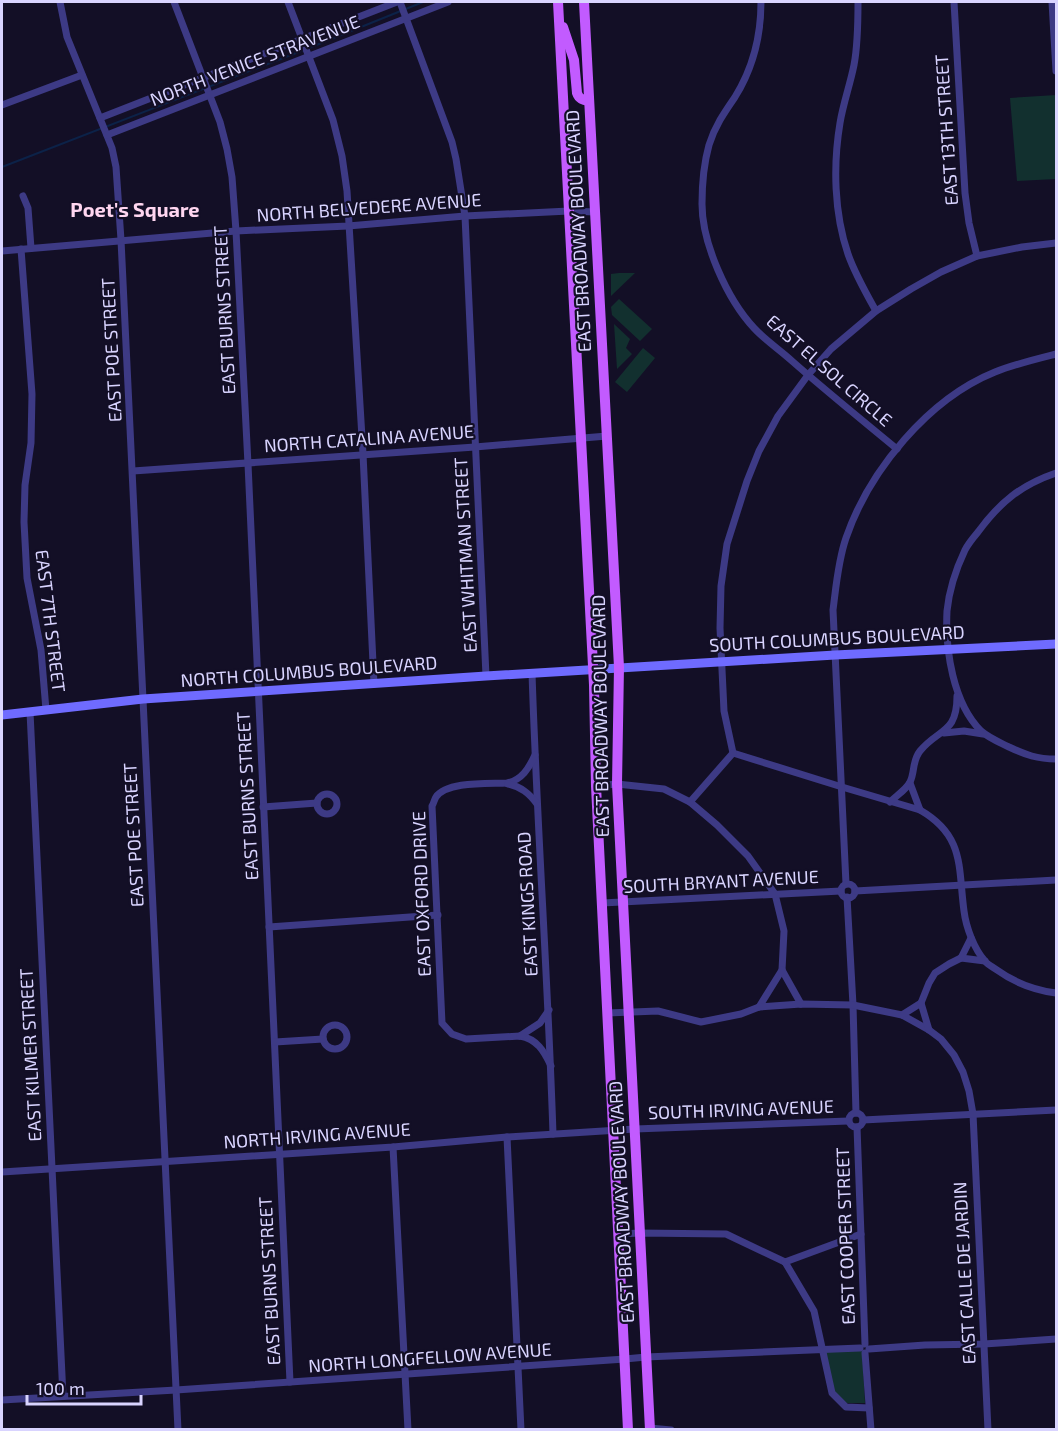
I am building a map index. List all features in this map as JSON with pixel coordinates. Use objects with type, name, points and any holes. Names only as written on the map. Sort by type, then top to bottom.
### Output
[{"type":"main road","name":"EAST BROADWAY BOULEVARD","points":[[584,2],[619,667],[617,784],[650,1429]]},
{"type":"main road","name":"EAST BROADWAY BOULEVARD","points":[[558,7],[593,670],[596,786],[628,1430]]},
{"type":"main road","points":[[558,7],[574,60],[578,97],[589,101]]},
{"type":"street","name":"EAST POE STREET","points":[[60,2],[67,37],[112,148],[116,167],[133,471],[178,1430]]},
{"type":"street","name":"EAST BURNS STREET","points":[[174,2],[220,122],[227,149],[236,231],[290,1382]]},
{"type":"street","points":[[288,2],[333,120],[342,156],[363,454],[374,684]]},
{"type":"street","name":"NORTH VENICE STRAVENUE","points":[[100,118],[399,2]]},
{"type":"street","name":"EAST WHITMAN STREET","points":[[399,2],[452,142],[465,216],[486,676]]},
{"type":"street","name":"NORTH VENICE STRAVENUE","points":[[107,135],[448,2]]},
{"type":"street","name":"EAST EL SOL CIRCLE","points":[[761,2],[758,44],[749,70],[720,118],[710,144],[704,174],[702,205],[708,241],[719,273],[734,300],[754,327],[897,449]]},
{"type":"street","points":[[858,2],[855,63],[840,122],[836,186],[842,233],[848,254],[876,312]]},
{"type":"street","name":"EAST 13TH STREET","points":[[954,2],[965,193],[977,256]]},
{"type":"street","points":[[1052,2],[1056,67]]},
{"type":"street","points":[[2,105],[82,75]]},
{"type":"street","points":[[23,196],[28,208],[31,248]]},
{"type":"street","name":"NORTH BELVEDERE AVENUE","points":[[2,251],[236,231],[348,226],[465,216],[595,212]]},
{"type":"street","points":[[733,753],[724,711],[720,628],[721,586],[727,544],[736,513],[759,451],[778,416],[808,375],[831,349],[876,312],[911,289],[977,256],[1056,243]]},
{"type":"street","name":"EAST 7TH STREET","points":[[21,249],[32,394],[31,443],[24,513],[27,578],[41,650],[46,710]]},
{"type":"street","points":[[856,1113],[853,1005],[842,887],[846,884],[833,610],[845,539],[874,480],[926,416],[959,391],[994,372],[1056,354]]},
{"type":"street","name":"NORTH CATALINA AVENUE","points":[[133,471],[607,436]]},
{"type":"street","points":[[1056,473],[1039,479],[1009,497],[988,519],[966,548],[954,578],[947,611],[948,650],[957,690],[963,706],[979,729],[997,741],[1032,757],[1056,759]]},
{"type":"street","name":"SOUTH COLUMBUS BOULEVARD","points":[[619,667],[1056,644]]},
{"type":"street","name":"NORTH COLUMBUS BOULEVARD","points":[[2,715],[143,699],[619,667]]},
{"type":"street","name":"EAST KINGS ROAD","points":[[532,673],[554,1134]]},
{"type":"street","points":[[944,733],[955,715],[957,690]]},
{"type":"street","name":"EAST KILMER STREET","points":[[30,712],[63,1396]]},
{"type":"street","points":[[920,810],[910,783],[913,764],[919,752],[937,736],[944,733],[973,731],[985,734]]},
{"type":"street","points":[[733,753],[920,810],[931,816],[956,850],[964,912],[971,938],[986,962],[1003,975],[1023,985],[1056,993]]},
{"type":"street","points":[[690,802],[733,753]]},
{"type":"street","points":[[507,783],[513,782],[525,773],[535,755]]},
{"type":"street","points":[[507,783],[518,786],[530,794],[537,804]]},
{"type":"street","name":"EAST OXFORD DRIVE","points":[[507,783],[448,788],[437,795],[432,806],[442,1023],[452,1034],[466,1039],[520,1036]]},
{"type":"street","points":[[890,802],[910,783]]},
{"type":"street","points":[[596,786],[617,784],[664,789],[690,802],[717,825],[749,858],[776,894],[784,931],[782,970],[759,1007]]},
{"type":"street","points":[[263,807],[317,803]]},
{"type":"street","points":[[855,891],[1056,880]]},
{"type":"street","points":[[844,894],[852,897],[855,891],[853,885],[846,884]]},
{"type":"street","name":"SOUTH BRYANT AVENUE","points":[[602,903],[776,894],[844,894]]},
{"type":"street","points":[[269,927],[438,915]]},
{"type":"street","points":[[961,958],[971,938]]},
{"type":"street","points":[[902,1015],[921,1003],[935,973],[949,964],[961,958],[986,962]]},
{"type":"street","points":[[782,970],[801,1004]]},
{"type":"street","points":[[921,1003],[929,1030]]},
{"type":"street","points":[[607,1013],[658,1011],[701,1022],[741,1014],[759,1007],[801,1004],[853,1005],[902,1015],[929,1030]]},
{"type":"street","points":[[520,1036],[540,1023],[549,1010]]},
{"type":"street","name":"EAST CALLE DE JARDIN","points":[[929,1030],[941,1039],[954,1055],[963,1072],[973,1114],[988,1430]]},
{"type":"street","points":[[520,1036],[528,1038],[539,1046],[551,1066]]},
{"type":"street","points":[[275,1042],[323,1039]]},
{"type":"street","points":[[863,1120],[1056,1110]]},
{"type":"street","points":[[856,1113],[860,1114],[863,1120]]},
{"type":"street","points":[[856,1113],[850,1116],[848,1121],[850,1125],[857,1127],[863,1120]]},
{"type":"street","name":"SOUTH IRVING AVENUE","points":[[635,1129],[848,1121]]},
{"type":"street","name":"EAST COOPER STREET","points":[[857,1127],[865,1349],[871,1430]]},
{"type":"street","name":"NORTH IRVING AVENUE","points":[[2,1172],[635,1129]]},
{"type":"street","points":[[507,1137],[521,1430]]},
{"type":"street","points":[[393,1147],[408,1430]]},
{"type":"street","points":[[619,1234],[726,1234],[785,1262],[814,1311],[832,1393],[846,1407],[869,1408]]},
{"type":"street","points":[[785,1262],[861,1234]]},
{"type":"street","name":"NORTH LONGFELLOW AVENUE","points":[[2,1400],[405,1375],[646,1357],[984,1344],[1056,1339]]},
{"type":"street","points":[[650,1429],[671,1430]]},
{"type":"green space","points":[[1056,95],[1056,179],[1017,181],[1010,98]]},
{"type":"green space","points":[[635,273],[611,296],[611,274]]},
{"type":"green space","points":[[619,299],[652,329],[640,341],[612,315],[611,307]]},
{"type":"green space","points":[[614,324],[630,339],[626,348],[632,354],[617,369]]},
{"type":"green space","points":[[643,348],[655,358],[627,392],[615,382]]},
{"type":"green space","points":[[862,1350],[865,1403],[847,1403],[834,1392],[825,1351]]},
{"type":"waterway","points":[[2,167],[423,2]]},
{"type":"district","name":"Poet's Square","points":[[135,210]]}]
